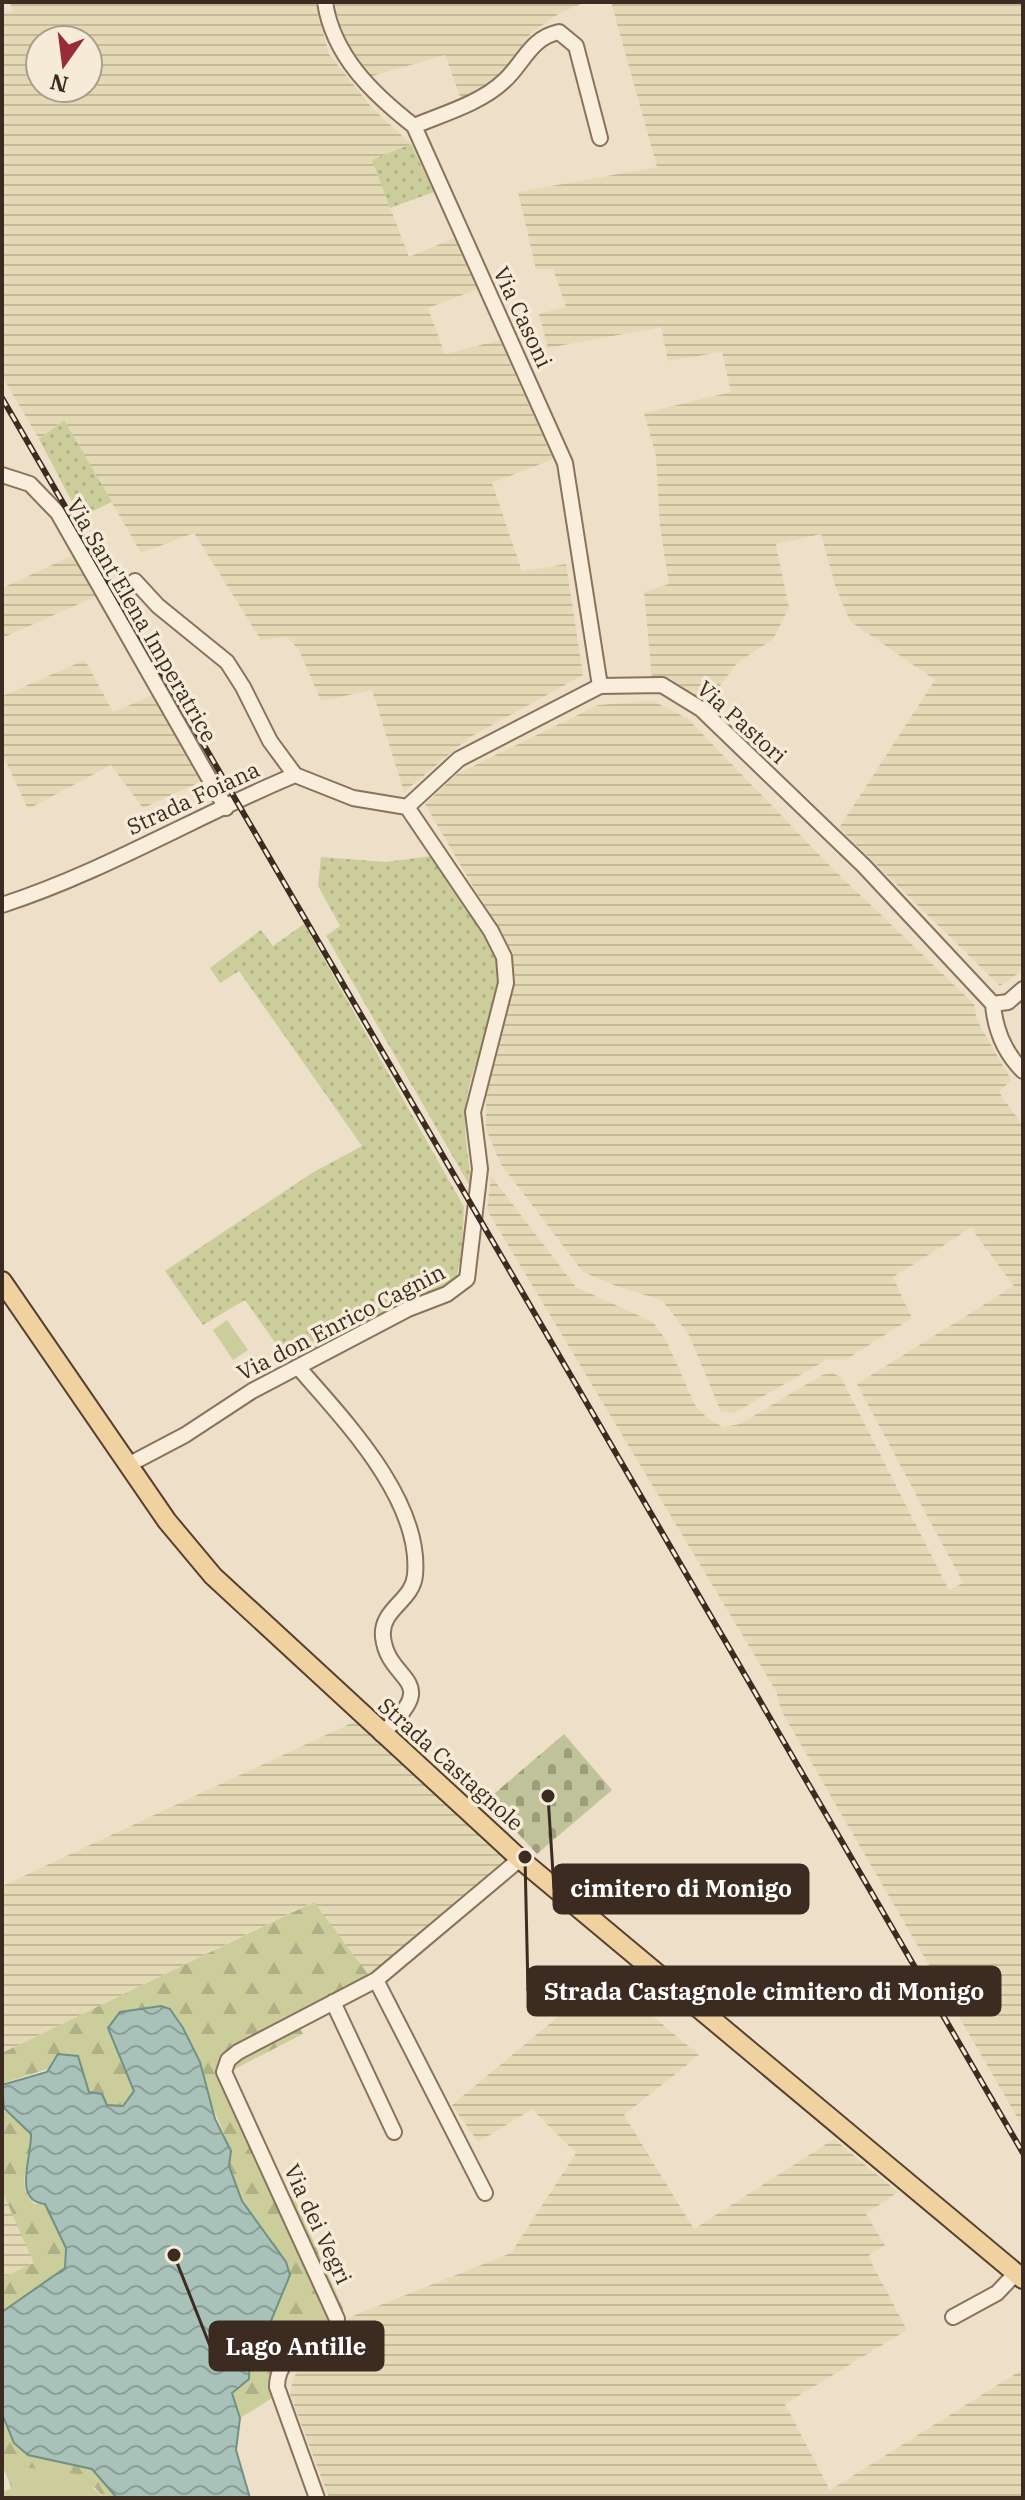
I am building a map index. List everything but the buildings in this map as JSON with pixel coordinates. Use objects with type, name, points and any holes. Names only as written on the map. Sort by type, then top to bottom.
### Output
[{"type":"main road","name":"Strada Castagnole","points":[[2,1281],[198,1561],[381,1734],[520,1859],[1019,2276]]},
{"type":"street","name":"Via Casoni","points":[[325,2],[339,51],[385,104],[414,126],[565,463],[600,686]]},
{"type":"street","points":[[414,126],[504,82],[530,48],[546,35],[559,32],[576,46],[600,138]]},
{"type":"street","name":"Via Sant'Elena Imperatrice","points":[[2,475],[30,484],[58,513],[226,808]]},
{"type":"street","points":[[135,581],[158,606],[227,662],[270,741],[295,775]]},
{"type":"street","name":"Via Pastori","points":[[407,807],[459,759],[600,686],[662,685],[701,709],[864,866],[993,1004]]},
{"type":"street","name":"Strada Foiana","points":[[2,905],[53,889],[226,808],[236,800],[295,775],[353,798],[407,807]]},
{"type":"street","name":"Via don Enrico Cagnin","points":[[128,1465],[298,1367],[408,1309],[459,1288],[470,1268],[471,1223],[480,1169],[473,1112],[506,983],[504,957],[491,931],[407,807]]},
{"type":"street","points":[[1023,989],[1008,1002],[993,1004],[994,1024],[1014,1062],[1023,1071]]},
{"type":"street","points":[[298,1367],[382,1468],[412,1546],[415,1576],[412,1586],[386,1617],[383,1632],[387,1649],[407,1680],[410,1700],[406,1712],[381,1734]]},
{"type":"street","name":"Via dei Vegri","points":[[317,2498],[277,2387],[277,2371],[285,2359],[336,2327],[337,2319],[224,2072],[228,2060],[238,2052],[376,1980],[520,1859]]},
{"type":"street","points":[[376,1980],[485,2193]]},
{"type":"street","points":[[333,2002],[394,2132]]},
{"type":"street","name":"Strada Castagnole","points":[[953,2317],[997,2293],[1019,2276]]},
{"type":"shaded area","points":[[10,2],[315,2],[329,54],[372,108],[411,144],[372,160],[409,257],[454,238],[478,289],[428,308],[445,354],[500,340],[553,459],[492,483],[522,571],[566,564],[583,675],[470,737],[404,792],[372,690],[321,701],[299,650],[287,637],[261,640],[194,533],[141,553],[64,420],[39,439],[2,376],[2,14],[12,11]]},
{"type":"shaded area","points":[[334,2],[586,2],[560,13],[531,33],[501,75],[461,99],[445,55],[369,77],[346,48]]},
{"type":"shaded area","points":[[611,2],[1023,2],[1023,970],[1000,986],[839,828],[935,680],[850,621],[836,588],[821,534],[776,544],[789,608],[773,639],[737,663],[707,703],[671,679],[652,679],[644,592],[669,584],[660,527],[656,456],[644,413],[731,392],[722,352],[668,361],[661,327],[548,348],[539,314],[566,307],[553,269],[536,269],[518,192],[657,167]]},
{"type":"shaded area","points":[[78,553],[99,595],[2,638],[2,588]]},
{"type":"shaded area","points":[[85,660],[113,712],[158,693],[207,779],[143,808],[111,765],[28,809],[2,753],[2,696]]},
{"type":"shaded area","points":[[653,701],[688,719],[831,867],[974,1004],[977,1020],[1011,1080],[999,1092],[1023,1126],[1023,2127],[782,1712],[776,1691],[487,1210],[491,1176],[576,1287],[653,1322],[667,1342],[695,1405],[707,1418],[723,1427],[740,1424],[822,1375],[832,1373],[841,1377],[949,1590],[963,1583],[857,1384],[1014,1286],[971,1228],[893,1277],[912,1318],[845,1360],[828,1359],[734,1413],[721,1412],[689,1335],[662,1300],[583,1272],[500,1163],[486,1129],[486,1096],[515,983],[513,955],[425,804],[457,774],[598,705]]},
{"type":"shaded area","points":[[360,1719],[509,1859],[370,1977],[313,1902],[2,2053],[2,1886]]},
{"type":"shaded area","points":[[606,1977],[699,2055],[624,2115],[694,2229],[834,2139],[898,2192],[866,2214],[885,2245],[868,2256],[907,2330],[785,2404],[830,2490],[1023,2369],[1023,2498],[329,2498],[290,2394],[293,2378],[304,2363],[326,2360],[345,2341],[348,2318],[511,2253],[576,2153],[532,2109],[478,2142],[452,2105]]},
{"type":"shaded area","points":[[2,2191],[35,2263],[2,2278]]},
{"type":"green space","points":[[411,144],[434,192],[390,208],[372,160]]},
{"type":"green space","points":[[64,420],[112,502],[80,517],[39,439]]},
{"type":"green space","points":[[432,856],[486,935],[496,960],[496,996],[466,1103],[471,1188],[326,936],[340,926],[318,886],[321,857],[386,862]]},
{"type":"green space","points":[[304,924],[464,1207],[462,1250],[455,1285],[298,1367],[284,1355],[245,1300],[203,1325],[165,1271],[312,1173],[362,1146],[239,971],[220,983],[210,968],[261,930],[273,946]]},
{"type":"green space","points":[[227,1320],[248,1350],[233,1360],[213,1330]]},
{"type":"green space","points":[[564,1734],[612,1790],[537,1854],[487,1800]]},
{"type":"green space","points":[[314,1902],[370,1977],[299,2026],[303,2034],[223,2075],[280,2188],[295,2200],[343,2308],[339,2334],[329,2346],[279,2371],[279,2394],[240,2418],[232,2392],[249,2379],[250,2350],[261,2345],[290,2275],[286,2262],[242,2201],[228,2166],[231,2151],[209,2098],[108,2027],[134,2091],[123,2106],[107,2105],[102,2093],[89,2093],[78,2056],[2,2084],[2,2053]]},
{"type":"green space","points":[[2,2108],[31,2134],[25,2190],[35,2204],[45,2204],[66,2248],[65,2268],[2,2312],[2,2278],[34,2263],[2,2191]]},
{"type":"green space","points":[[2,2414],[6,2428],[28,2455],[92,2469],[117,2498],[104,2498],[95,2488],[16,2467],[12,2489],[2,2465]]},
{"type":"green space","points":[[16,2466],[77,2474],[104,2498],[2,2498],[3,2492],[12,2488]]},
{"type":"water","points":[[161,2006],[170,2009],[200,2062],[215,2119],[231,2151],[229,2166],[242,2201],[286,2262],[290,2275],[261,2345],[250,2350],[249,2379],[232,2393],[240,2418],[236,2450],[250,2498],[117,2498],[92,2469],[28,2455],[14,2443],[2,2414],[2,2312],[65,2268],[66,2248],[45,2204],[29,2195],[26,2177],[31,2134],[4,2108],[2,2085],[47,2072],[58,2054],[78,2056],[89,2092],[102,2094],[107,2105],[123,2106],[134,2091],[108,2028],[120,2012]]},
{"type":"railway","points":[[2,398],[1023,2153]]},
{"type":"place","name":"cimitero di Monigo","points":[[548,1796]]},
{"type":"place","name":"Strada Castagnole cimitero di Monigo","points":[[525,1857]]},
{"type":"place","name":"Lago Antille","points":[[174,2255]]}]
